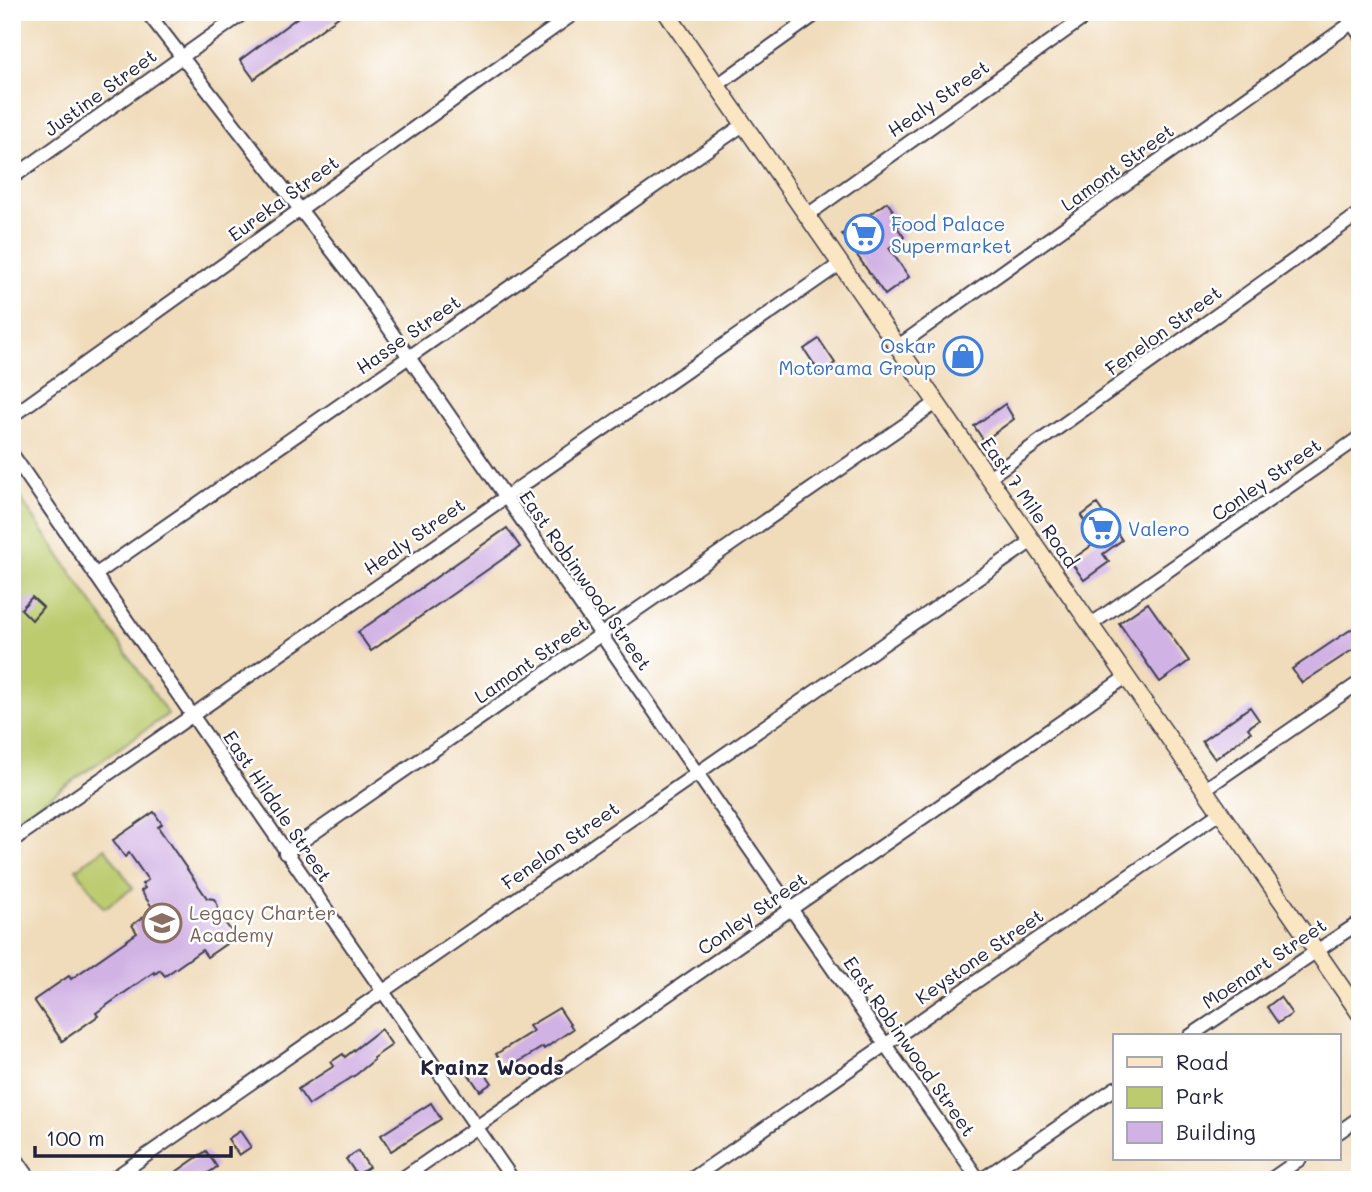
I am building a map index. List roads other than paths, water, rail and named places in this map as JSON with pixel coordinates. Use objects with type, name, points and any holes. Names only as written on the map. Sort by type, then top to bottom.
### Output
[{"type":"street","name":"East Robinwood Street","points":[[147,12],[361,288],[980,1180]]},
{"type":"street","name":"Justine Street","points":[[12,178],[245,12]]},
{"type":"street","name":"Eureka Street","points":[[12,416],[576,12]]},
{"type":"street","name":"East 7 Mile Road","points":[[666,12],[1360,1014]]},
{"type":"street","points":[[716,86],[819,12]]},
{"type":"street","name":"Healy Street","points":[[806,216],[1092,12]]},
{"type":"street","points":[[1352,18],[1360,35]]},
{"type":"street","name":"Lamont Street","points":[[897,347],[1352,18]]},
{"type":"street","name":"Hasse Street","points":[[95,575],[743,125]]},
{"type":"street","name":"Fenelon Street","points":[[988,478],[1360,213]]},
{"type":"street","name":"Healy Street","points":[[12,841],[840,264]]},
{"type":"street","name":"Lamont Street","points":[[285,853],[936,403]]},
{"type":"street","name":"Conley Street","points":[[1090,625],[1360,438]]},
{"type":"street","name":"East Hildale Street","points":[[12,454],[513,1180]]},
{"type":"street","name":"Fenelon Street","points":[[111,1180],[1032,541]]},
{"type":"street","name":"Conley Street","points":[[400,1180],[1126,677]]},
{"type":"street","points":[[1205,789],[1360,682]]},
{"type":"street","name":"Keystone Street","points":[[690,1180],[1221,812]]},
{"type":"street","name":"Moenart Street","points":[[1193,1034],[1360,922]]},
{"type":"street","points":[[980,1180],[1113,1089]]},
{"type":"street","points":[[1340,1131],[1360,1117]]},
{"type":"street","points":[[12,1153],[31,1180]]},
{"type":"street","points":[[1270,1180],[1299,1160]]},
{"type":"place","name":"Food Palace Supermarket","points":[[864,234]]},
{"type":"place","name":"Oskar Motorama Group","points":[[963,356]]},
{"type":"place","name":"Valero","points":[[1101,528]]},
{"type":"place","name":"Legacy Charter Academy","points":[[162,923]]},
{"type":"district","name":"Krainz Woods","points":[[492,1066]]}]
